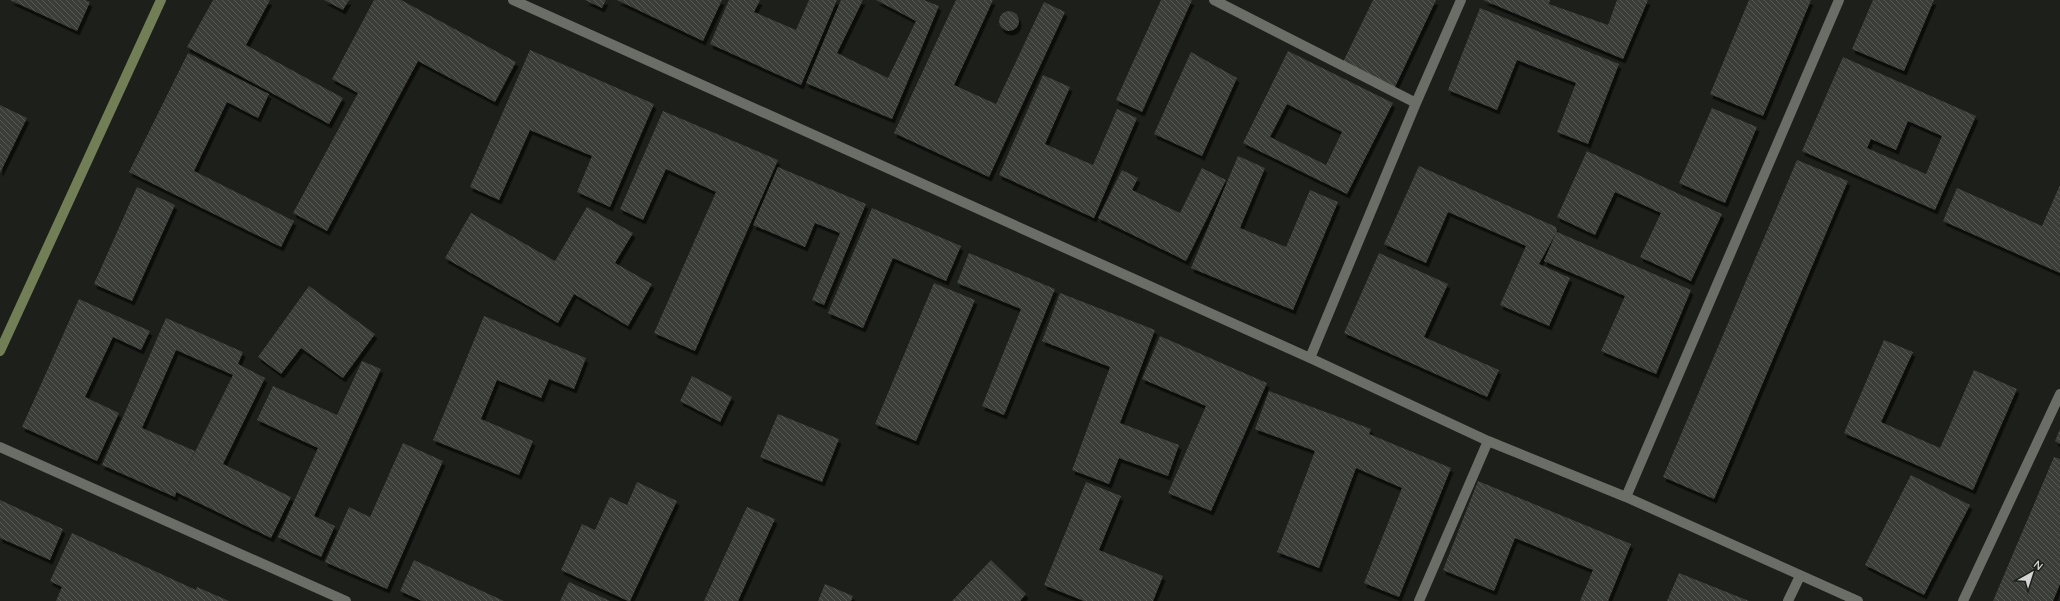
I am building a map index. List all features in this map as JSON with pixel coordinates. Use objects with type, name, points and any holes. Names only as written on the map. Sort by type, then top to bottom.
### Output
[{"type":"main road","points":[[0,351],[161,0]]},
{"type":"street","points":[[514,0],[1310,358],[1488,441],[1626,497],[1858,601]]},
{"type":"street","points":[[1214,0],[1416,103]]},
{"type":"street","points":[[1310,358],[1416,103],[1461,0]]},
{"type":"street","points":[[1626,497],[1839,0]]},
{"type":"street","points":[[1964,601],[2060,394]]},
{"type":"street","points":[[1419,601],[1488,441]]},
{"type":"street","points":[[0,447],[346,601]]},
{"type":"street","points":[[1788,601],[1800,576]]},
{"type":"building","points":[[10,0],[85,0],[90,2],[77,31]]},
{"type":"building","points":[[213,0],[270,0],[246,45],[343,98],[329,124],[187,47]]},
{"type":"building","points":[[324,0],[349,0],[343,10]]},
{"type":"building","points":[[374,0],[401,0],[516,62],[495,102],[418,61],[327,231],[293,213],[358,93],[332,79]]},
{"type":"building","points":[[585,0],[606,0],[602,8]]},
{"type":"building","points":[[617,0],[722,0],[703,41]]},
{"type":"building","points":[[729,0],[760,0],[754,12],[796,30],[809,0],[837,0],[801,85],[710,44]]},
{"type":"building","points":[[841,0],[863,0],[837,53],[888,78],[916,21],[876,0],[924,0],[939,6],[892,119],[806,83]]},
{"type":"building","points":[[956,0],[993,0],[954,85],[996,104],[1044,2],[1065,12],[989,177],[894,133]]},
{"type":"building","points":[[1161,0],[1192,0],[1142,112],[1116,100]]},
{"type":"building","points":[[1373,0],[1436,0],[1394,89],[1342,64]]},
{"type":"building","points":[[1483,0],[1550,0],[1549,4],[1608,25],[1617,0],[1648,0],[1623,59]]},
{"type":"building","points":[[1749,0],[1811,0],[1763,116],[1710,94]]},
{"type":"building","points":[[1873,0],[1934,0],[1904,71],[1852,49]]},
{"type":"building","points":[[1480,8],[1619,64],[1588,144],[1557,132],[1576,83],[1517,60],[1497,110],[1448,90]]},
{"type":"building","points":[[1009,11],[1016,14],[1019,21],[1016,28],[1009,31],[1002,28],[999,21],[1002,14]]},
{"type":"building","points":[[530,50],[654,104],[610,207],[577,192],[592,156],[530,130],[499,200],[470,187]]},
{"type":"building","points":[[1288,51],[1393,103],[1347,194],[1243,143]],"holes":[[[1287,104],[1342,132],[1326,165],[1270,137]]]},
{"type":"building","points":[[1191,52],[1237,78],[1202,156],[1154,134]]},
{"type":"building","points":[[188,53],[269,94],[258,118],[227,102],[194,171],[294,221],[281,247],[129,172]]},
{"type":"building","points":[[1843,57],[1976,116],[1935,210],[1802,151]],"holes":[[[1908,121],[1942,136],[1926,174],[1867,148],[1871,139],[1896,150]]]},
{"type":"building","points":[[1043,75],[1070,87],[1045,144],[1093,165],[1117,109],[1137,118],[1094,218],[999,175]]},
{"type":"building","points":[[0,105],[27,118],[0,173]]},
{"type":"building","points":[[1712,108],[1757,127],[1725,203],[1679,183]]},
{"type":"building","points":[[663,111],[778,160],[695,351],[654,333],[716,192],[666,169],[643,220],[620,209]]},
{"type":"building","points":[[1587,151],[1722,214],[1691,281],[1640,257],[1661,213],[1615,192],[1595,235],[1557,217]]},
{"type":"building","points":[[1238,156],[1265,168],[1240,228],[1286,247],[1310,190],[1338,202],[1293,310],[1191,268]]},
{"type":"building","points":[[1797,160],[1848,181],[1714,499],[1663,477]]},
{"type":"building","points":[[1419,166],[1556,227],[1557,232],[1691,290],[1656,374],[1601,351],[1625,296],[1544,261],[1556,233],[1539,264],[1570,278],[1549,326],[1500,305],[1526,246],[1448,212],[1426,263],[1384,244]]},
{"type":"building","points":[[778,167],[866,204],[824,305],[812,300],[840,233],[815,223],[805,247],[753,225]]},
{"type":"building","points":[[1202,168],[1226,180],[1186,261],[1098,218],[1122,170],[1138,178],[1132,190],[1180,213]]},
{"type":"building","points":[[2060,185],[2060,273],[1943,221],[1957,188],[2042,226]]},
{"type":"building","points":[[137,187],[175,205],[132,301],[94,284]]},
{"type":"building","points":[[587,207],[633,233],[615,263],[652,284],[628,326],[574,294],[558,323],[445,258],[471,213],[555,261]]},
{"type":"building","points":[[872,208],[961,246],[946,281],[893,258],[863,328],[828,313]]},
{"type":"building","points":[[969,253],[1055,289],[1004,415],[982,406],[1021,309],[957,283]]},
{"type":"building","points":[[1379,253],[1448,284],[1424,337],[1499,370],[1487,397],[1344,333]]},
{"type":"building","points":[[934,283],[975,300],[916,441],[875,424]]},
{"type":"building","points":[[309,286],[375,334],[343,378],[301,348],[281,374],[258,357]]},
{"type":"building","points":[[1060,293],[1155,330],[1120,423],[1179,445],[1168,476],[1119,458],[1109,484],[1072,470],[1110,367],[1042,341]]},
{"type":"building","points":[[79,299],[150,331],[141,350],[113,337],[85,397],[119,413],[97,461],[22,427]]},
{"type":"building","points":[[484,316],[586,358],[574,389],[549,379],[541,398],[497,380],[481,419],[533,441],[519,475],[433,440]]},
{"type":"building","points":[[166,318],[243,352],[238,364],[265,378],[223,464],[291,497],[271,538],[176,492],[175,497],[102,465]],"holes":[[[176,350],[233,375],[185,472],[195,451],[142,428]]]},
{"type":"building","points":[[1160,336],[1267,383],[1211,511],[1168,493],[1206,406],[1142,379]]},
{"type":"building","points":[[1884,340],[1913,352],[1881,422],[1940,448],[1974,370],[2017,389],[1973,490],[1844,433]]},
{"type":"building","points":[[362,361],[381,369],[314,516],[335,526],[321,557],[278,537],[318,448],[257,420],[273,386],[337,415]]},
{"type":"building","points":[[692,376],[732,397],[720,422],[680,401]]},
{"type":"building","points":[[1269,391],[1371,429],[1369,434],[1451,468],[1399,597],[1364,583],[1402,488],[1356,468],[1319,568],[1277,552],[1315,451],[1255,429]]},
{"type":"building","points":[[778,414],[839,439],[822,482],[760,457]]},
{"type":"building","points":[[2060,429],[2060,444],[2055,441]]},
{"type":"building","points":[[403,443],[443,461],[387,589],[325,562],[349,507],[370,517]]},
{"type":"building","points":[[2054,457],[2060,459],[2060,584],[2053,601],[1993,601]]},
{"type":"building","points":[[1911,475],[1970,505],[1924,595],[1865,565]]},
{"type":"building","points":[[1478,481],[1631,544],[1608,601],[1580,601],[1593,570],[1515,538],[1494,591],[1443,570]]},
{"type":"building","points":[[637,482],[677,501],[630,601],[628,601],[561,570],[582,524],[595,530],[610,497],[627,505]]},
{"type":"building","points":[[1086,482],[1121,496],[1099,550],[1163,576],[1153,601],[1084,601],[1044,585]]},
{"type":"building","points":[[0,500],[63,529],[50,560],[0,538]]},
{"type":"building","points":[[747,507],[775,519],[738,601],[704,601]]},
{"type":"building","points":[[72,533],[196,590],[197,587],[229,601],[56,601],[62,587],[50,581]]},
{"type":"building","points":[[414,560],[504,601],[422,601],[400,591]]},
{"type":"building","points":[[991,560],[1026,594],[1020,601],[952,601]]},
{"type":"building","points":[[1679,573],[1749,601],[1667,601]]},
{"type":"building","points":[[569,582],[610,601],[560,601]]},
{"type":"building","points":[[825,584],[853,596],[851,601],[818,601]]}]
